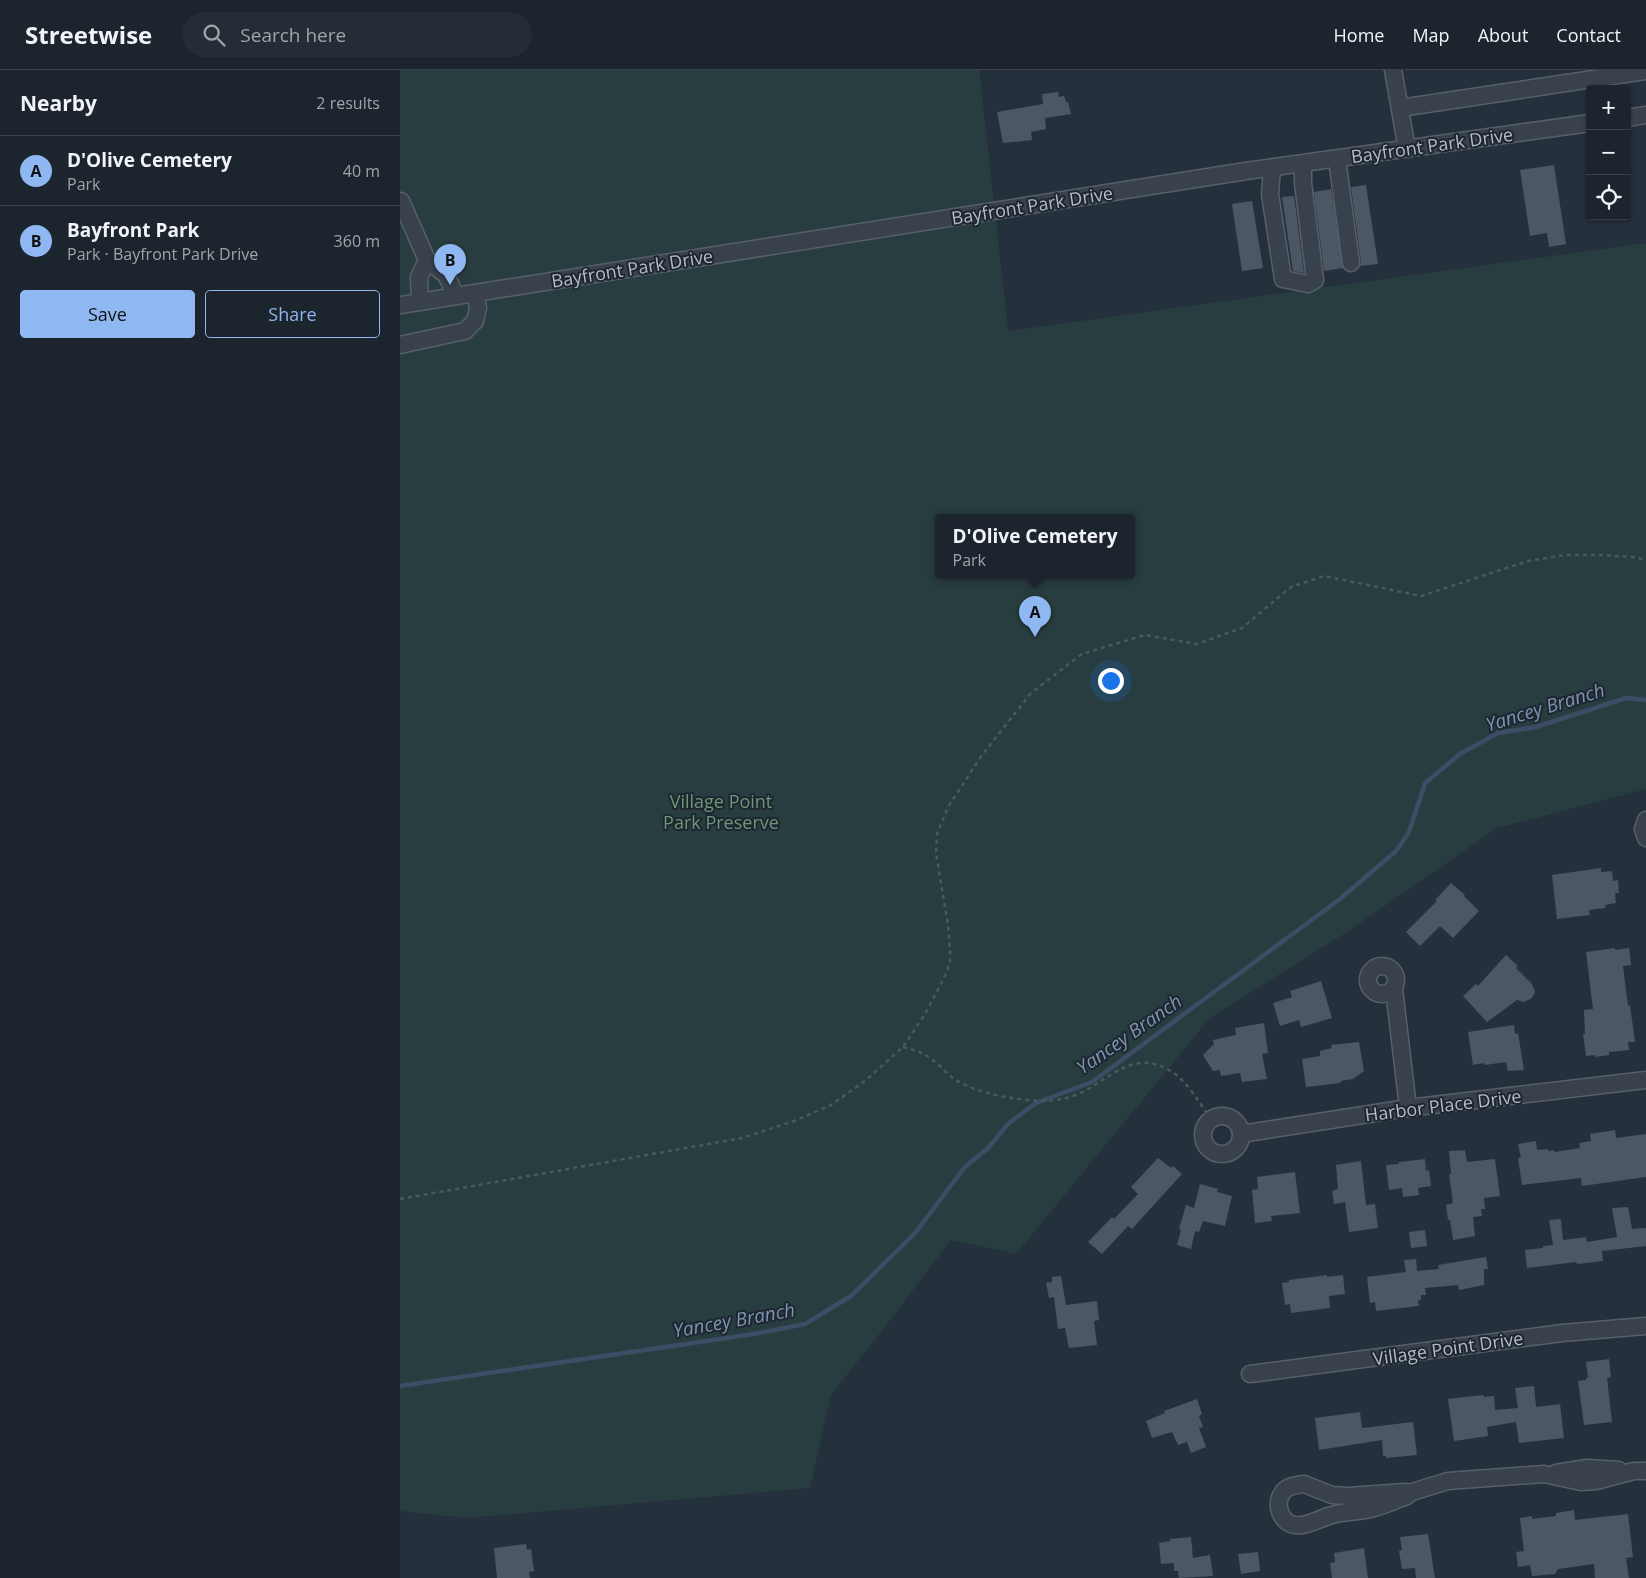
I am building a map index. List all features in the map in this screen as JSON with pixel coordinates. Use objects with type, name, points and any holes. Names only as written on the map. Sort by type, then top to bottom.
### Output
[{"type":"street","points":[[1393,70],[1407,149]]},
{"type":"street","points":[[1400,108],[1646,71]]},
{"type":"street","points":[[1631,117],[1646,115]]},
{"type":"street","name":"Bayfront Park Drive","points":[[400,305],[1272,168],[1586,124]]},
{"type":"street","points":[[1337,159],[1351,263]]},
{"type":"street","points":[[1272,168],[1270,194],[1283,279],[1308,284],[1315,280],[1303,183],[1303,164]]},
{"type":"street","points":[[401,200],[427,260],[446,275],[456,296]]},
{"type":"street","points":[[420,302],[420,277],[427,260]]},
{"type":"street","points":[[400,345],[465,331],[475,321],[478,308],[474,293]]},
{"type":"street","points":[[1646,820],[1643,829],[1646,838]]},
{"type":"street","points":[[1394,989],[1408,1108]]},
{"type":"street","name":"Harbor Place Drive","points":[[1241,1134],[1408,1108],[1646,1080]]},
{"type":"street","points":[[1218,1116],[1230,1118],[1236,1122],[1241,1134],[1238,1145],[1229,1153],[1223,1154],[1211,1151],[1207,1147],[1202,1136],[1203,1129],[1211,1119],[1218,1116]]},
{"type":"street","name":"Village Point Drive","points":[[1250,1374],[1562,1333],[1646,1326]]},
{"type":"street","points":[[1409,1493],[1332,1495],[1304,1484],[1283,1490],[1280,1498],[1280,1515],[1287,1523],[1302,1526],[1344,1512],[1374,1508],[1407,1496],[1409,1493],[1448,1481],[1544,1474],[1581,1482],[1596,1482],[1640,1471]]},
{"type":"path","points":[[400,1199],[742,1138],[794,1121],[831,1105],[865,1081],[903,1047],[925,1014],[950,963],[948,925],[936,853],[937,834],[948,807],[982,755],[1031,693],[1082,654],[1145,635],[1197,644],[1242,628],[1291,587],[1324,576],[1421,596],[1528,562],[1565,555],[1600,555],[1646,560]]},
{"type":"path","points":[[903,1047],[918,1051],[933,1060],[953,1078],[971,1087],[991,1094],[1028,1100],[1050,1101],[1064,1099],[1078,1094],[1125,1066],[1136,1062],[1159,1065],[1170,1070],[1182,1080],[1211,1119]]},
{"type":"green space","name":"Village Point Park Preserve","points":[[400,70],[979,70],[1008,331],[1646,243],[1646,789],[1497,828],[1350,930],[1210,1018],[1016,1254],[951,1240],[831,1395],[810,1488],[468,1518],[400,1511]]},
{"type":"building","points":[[1058,92],[1059,97],[1064,96],[1066,102],[1068,102],[1071,114],[1045,118],[1046,129],[1031,132],[1032,140],[1003,143],[997,112],[1043,104],[1042,94]]},
{"type":"building","points":[[1554,165],[1566,244],[1549,247],[1547,233],[1530,236],[1520,170]]},
{"type":"building","points":[[1366,185],[1378,264],[1360,266],[1351,187]]},
{"type":"building","points":[[1331,189],[1343,268],[1324,271],[1314,192]]},
{"type":"building","points":[[1294,196],[1304,273],[1293,271],[1282,197]]},
{"type":"building","points":[[1252,201],[1263,268],[1242,271],[1232,204]]},
{"type":"building","points":[[1601,868],[1601,872],[1612,871],[1613,881],[1618,880],[1619,893],[1615,893],[1616,903],[1605,905],[1606,908],[1589,910],[1590,915],[1557,919],[1552,875]]},
{"type":"building","points":[[1451,883],[1479,911],[1453,938],[1440,926],[1420,946],[1406,932],[1437,901],[1435,900]]},
{"type":"building","points":[[1615,948],[1615,950],[1629,948],[1631,965],[1623,966],[1635,1042],[1628,1042],[1629,1050],[1609,1052],[1609,1055],[1595,1057],[1595,1055],[1586,1056],[1583,1034],[1585,1034],[1584,1010],[1593,1009],[1586,952]]},
{"type":"building","points":[[1506,955],[1518,966],[1516,968],[1532,984],[1535,992],[1532,998],[1524,1002],[1517,1000],[1487,1022],[1463,996],[1476,984],[1478,986]]},
{"type":"building","points":[[1321,981],[1332,1018],[1301,1027],[1299,1020],[1280,1026],[1273,1003],[1292,997],[1290,991]]},
{"type":"building","points":[[1264,1023],[1268,1053],[1262,1054],[1267,1079],[1242,1082],[1240,1073],[1221,1076],[1220,1070],[1213,1071],[1203,1055],[1214,1044],[1213,1040],[1236,1035],[1235,1028]]},
{"type":"building","points":[[1514,1025],[1515,1034],[1518,1033],[1524,1070],[1508,1071],[1506,1062],[1473,1065],[1468,1032]]},
{"type":"building","points":[[1359,1042],[1364,1071],[1353,1079],[1341,1081],[1340,1083],[1306,1087],[1302,1059],[1320,1056],[1320,1051],[1332,1048],[1331,1045]]},
{"type":"building","points":[[1615,1130],[1616,1138],[1646,1134],[1646,1177],[1582,1186],[1581,1178],[1522,1185],[1518,1158],[1521,1158],[1518,1144],[1536,1141],[1537,1150],[1548,1149],[1548,1151],[1554,1150],[1554,1152],[1580,1148],[1579,1143],[1591,1141],[1590,1134]]},
{"type":"building","points":[[1465,1150],[1467,1162],[1495,1159],[1500,1196],[1484,1198],[1485,1209],[1481,1209],[1482,1216],[1473,1217],[1475,1236],[1453,1240],[1446,1205],[1453,1203],[1449,1174],[1451,1174],[1449,1151]]},
{"type":"building","points":[[1158,1158],[1171,1168],[1173,1166],[1182,1174],[1132,1229],[1128,1226],[1102,1254],[1088,1242],[1138,1194],[1131,1187]]},
{"type":"building","points":[[1425,1159],[1426,1171],[1429,1170],[1431,1186],[1418,1188],[1419,1195],[1403,1197],[1402,1188],[1389,1190],[1386,1165]]},
{"type":"building","points":[[1361,1161],[1366,1205],[1375,1204],[1378,1228],[1349,1232],[1345,1202],[1334,1204],[1332,1191],[1338,1189],[1336,1165]]},
{"type":"building","points":[[1295,1172],[1300,1213],[1271,1216],[1272,1221],[1255,1223],[1252,1190],[1258,1189],[1257,1177]]},
{"type":"building","points":[[1200,1184],[1218,1189],[1217,1192],[1232,1196],[1225,1226],[1203,1221],[1199,1232],[1195,1231],[1191,1249],[1177,1245],[1181,1230],[1179,1229],[1186,1205],[1194,1208]]},
{"type":"building","points":[[1628,1207],[1632,1229],[1646,1228],[1646,1246],[1602,1251],[1603,1261],[1527,1268],[1525,1250],[1553,1245],[1549,1220],[1561,1220],[1563,1240],[1586,1237],[1587,1242],[1617,1237],[1612,1208]]},
{"type":"building","points":[[1425,1230],[1427,1246],[1411,1248],[1409,1232]]},
{"type":"building","points":[[1486,1257],[1488,1269],[1484,1269],[1484,1285],[1459,1290],[1458,1285],[1425,1288],[1426,1295],[1421,1295],[1421,1300],[1418,1300],[1419,1306],[1376,1311],[1375,1302],[1370,1303],[1367,1277],[1406,1272],[1404,1260],[1416,1259],[1417,1271],[1439,1269],[1438,1265]]},
{"type":"building","points":[[1327,1275],[1327,1277],[1343,1275],[1345,1294],[1329,1296],[1330,1308],[1291,1313],[1290,1304],[1285,1305],[1282,1283],[1289,1282],[1289,1280]]},
{"type":"building","points":[[1061,1276],[1066,1305],[1097,1301],[1099,1320],[1094,1321],[1097,1345],[1069,1348],[1065,1328],[1058,1329],[1054,1297],[1049,1298],[1046,1283],[1052,1282],[1052,1277]]},
{"type":"building","points":[[1609,1359],[1611,1377],[1607,1378],[1612,1422],[1584,1425],[1578,1381],[1588,1378],[1586,1362]]},
{"type":"building","points":[[1534,1386],[1536,1407],[1560,1404],[1564,1438],[1519,1443],[1516,1422],[1487,1427],[1488,1436],[1454,1441],[1448,1399],[1483,1395],[1484,1397],[1494,1396],[1495,1410],[1518,1408],[1515,1388]]},
{"type":"building","points":[[1197,1399],[1202,1414],[1199,1416],[1203,1427],[1199,1428],[1206,1447],[1191,1453],[1187,1442],[1178,1445],[1172,1432],[1152,1438],[1146,1421],[1165,1413],[1164,1411]]},
{"type":"building","points":[[1360,1412],[1362,1428],[1413,1422],[1417,1455],[1386,1458],[1386,1456],[1383,1456],[1382,1440],[1319,1450],[1315,1418]]},
{"type":"building","points":[[1574,1510],[1575,1520],[1628,1514],[1633,1557],[1626,1558],[1629,1578],[1595,1578],[1594,1564],[1558,1569],[1555,1574],[1532,1576],[1530,1565],[1518,1567],[1516,1552],[1524,1551],[1520,1518],[1532,1516],[1532,1519],[1556,1516],[1556,1513]]},
{"type":"building","points":[[1428,1534],[1435,1578],[1416,1578],[1415,1568],[1402,1569],[1399,1551],[1402,1550],[1400,1537]]},
{"type":"building","points":[[1191,1537],[1193,1558],[1210,1555],[1213,1576],[1179,1578],[1178,1571],[1174,1571],[1174,1563],[1161,1564],[1159,1543],[1170,1541],[1170,1539]]},
{"type":"building","points":[[526,1544],[527,1550],[531,1549],[534,1571],[529,1572],[530,1578],[497,1578],[494,1548]]},
{"type":"building","points":[[1364,1548],[1368,1578],[1332,1578],[1330,1563],[1335,1562],[1334,1553]]},
{"type":"building","points":[[1258,1552],[1260,1571],[1241,1574],[1238,1554]]},
{"type":"waterway","name":"Yancey Branch","points":[[400,1386],[754,1334],[805,1324],[851,1296],[915,1233],[965,1167],[988,1148],[1009,1123],[1036,1103],[1092,1082],[1340,899],[1396,851],[1409,832],[1425,783],[1460,754],[1498,733],[1536,727],[1626,698],[1646,700]]},
{"type":"place","name":"Bayfront Park","points":[[450,285]]},
{"type":"place","name":"D'Olive Cemetery","points":[[1035,637]]}]
